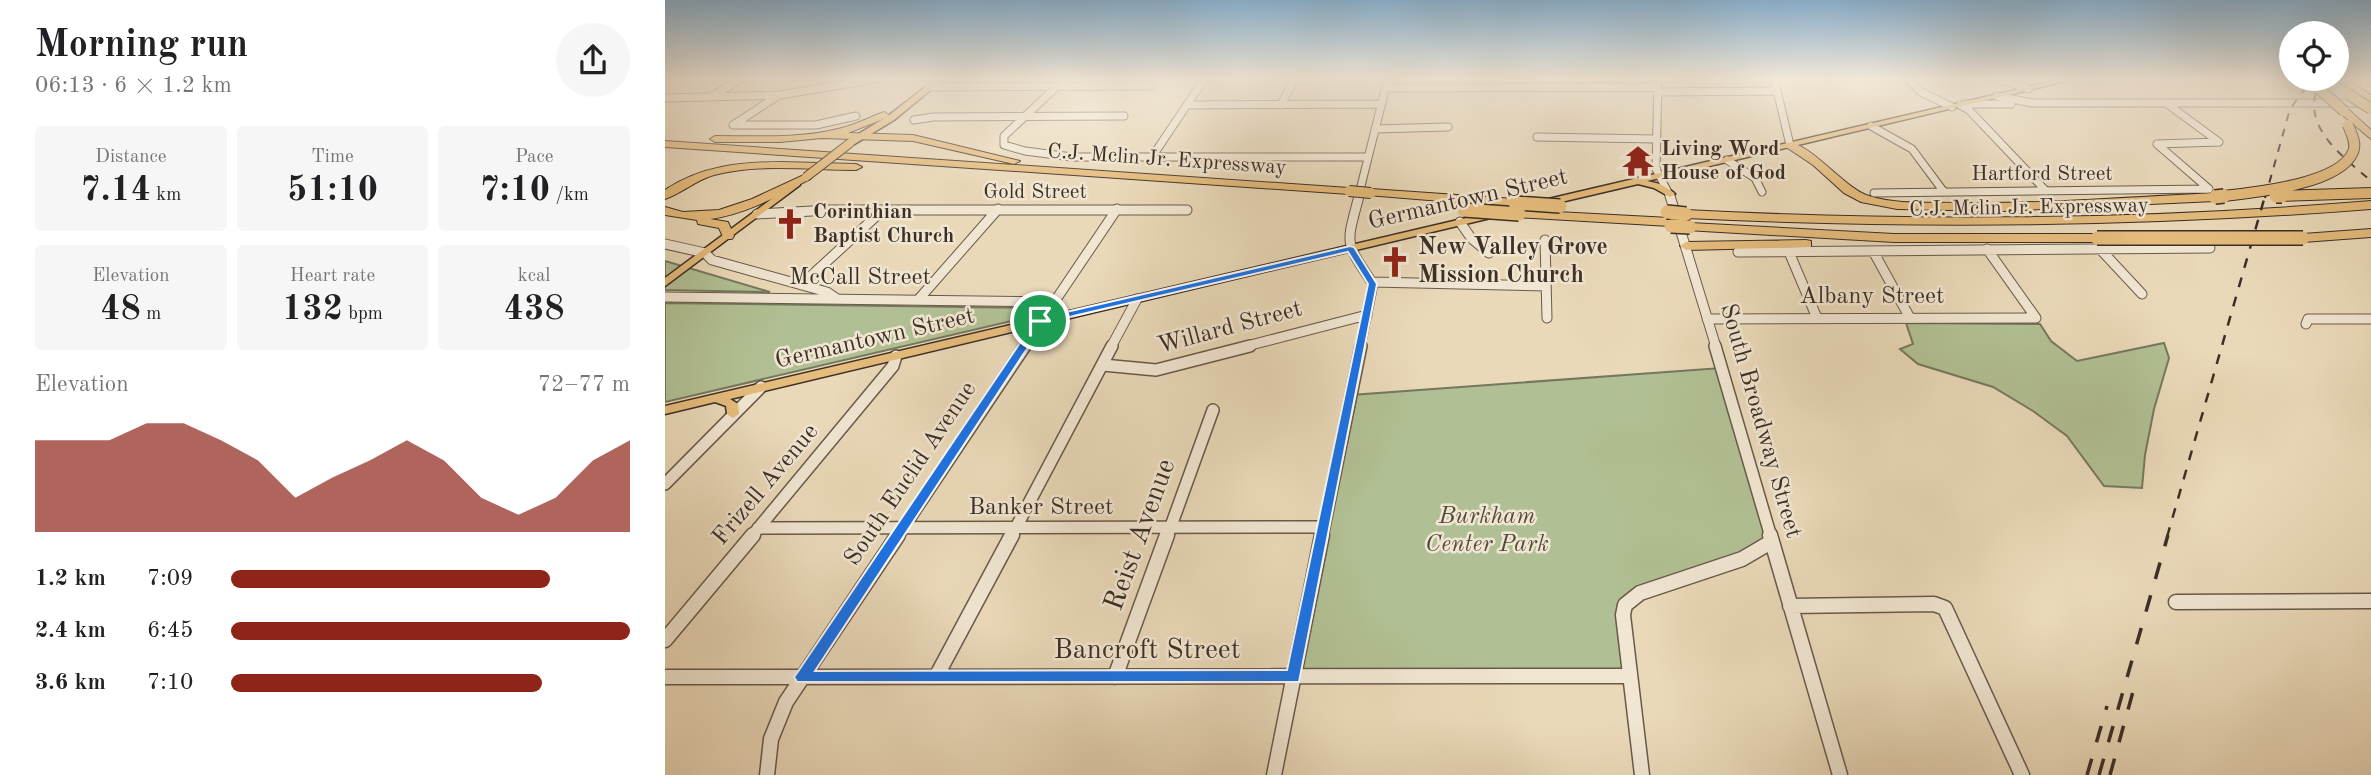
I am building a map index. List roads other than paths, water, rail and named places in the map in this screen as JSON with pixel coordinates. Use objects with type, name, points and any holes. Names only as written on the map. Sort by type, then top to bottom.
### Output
[{"type":"highway","points":[[2344,114],[2354,126],[2371,136]]},
{"type":"highway","points":[[819,135],[859,127],[887,117]]},
{"type":"highway","points":[[887,117],[883,130],[889,135],[944,143],[1022,163],[1086,173]]},
{"type":"highway","points":[[1688,221],[1715,215],[1865,215],[2121,202],[2290,184],[2333,171],[2352,154],[2354,126]]},
{"type":"highway","points":[[665,138],[819,135],[857,139],[899,136]]},
{"type":"highway","name":"C.J. Mclin Jr. Expressway","points":[[665,144],[1086,173],[1347,197]]},
{"type":"highway","points":[[1790,145],[1823,168],[1840,186],[1865,199],[1904,206],[2002,207]]},
{"type":"highway","name":"C.J. Mclin Jr. Expressway","points":[[665,154],[1517,208],[1632,221],[1669,220]]},
{"type":"highway","points":[[665,195],[692,179],[735,168],[856,167]]},
{"type":"highway","points":[[697,218],[752,204],[806,177]]},
{"type":"highway","points":[[2212,193],[2371,193]]},
{"type":"highway","name":"C.J. Mclin Jr. Expressway","points":[[1369,198],[1462,216],[1517,208],[1560,206],[1669,220]]},
{"type":"highway","name":"C.J. Mclin Jr. Expressway","points":[[1715,215],[1870,221],[2059,221],[2230,215],[2371,205]]},
{"type":"highway","points":[[665,211],[723,225],[728,236]]},
{"type":"highway","name":"C.J. Mclin Jr. Expressway","points":[[1688,221],[1881,228],[2072,228],[2190,224],[2371,212]]},
{"type":"highway","points":[[665,219],[741,219],[757,214]]},
{"type":"highway","points":[[1669,220],[1828,236],[1985,244]]},
{"type":"highway","points":[[1686,246],[2098,244],[2371,236]]},
{"type":"main road","points":[[665,283],[891,114]]},
{"type":"main road","name":"Germantown Street","points":[[665,410],[1350,249],[1462,216],[1628,184],[1921,114]]},
{"type":"main road","points":[[1628,184],[1650,184],[1670,194]]},
{"type":"main road","points":[[714,398],[730,401],[734,408],[733,414]]},
{"type":"street","points":[[749,114],[733,125],[816,125],[856,116]]},
{"type":"street","points":[[1029,114],[1004,136],[1003,143],[1009,148],[1056,156],[1368,157]]},
{"type":"street","points":[[1152,157],[1182,114]]},
{"type":"street","points":[[1274,775],[1367,315],[1372,282],[1350,249],[1348,239],[1379,114]]},
{"type":"street","name":"South Broadway Street","points":[[1656,114],[1656,169],[1670,194],[1686,246],[1839,775]]},
{"type":"street","points":[[1783,114],[1790,145]]},
{"type":"street","points":[[1973,114],[2046,191]]},
{"type":"street","points":[[2181,114],[2219,142],[2157,144],[2212,193]]},
{"type":"street","points":[[914,120],[1124,116]]},
{"type":"street","points":[[1871,126],[1912,149],[1944,192]]},
{"type":"street","points":[[1375,129],[1448,127]]},
{"type":"street","points":[[1537,137],[1656,139]]},
{"type":"street","points":[[1727,160],[1755,178],[1762,192]]},
{"type":"street","name":"Hartford Street","points":[[1874,193],[2212,193]]},
{"type":"street","points":[[918,300],[998,209]]},
{"type":"street","name":"South Euclid Avenue","points":[[767,775],[775,727],[802,677],[1117,209]]},
{"type":"street","points":[[801,285],[883,210]]},
{"type":"street","name":"Gold Street","points":[[757,214],[883,210],[1187,210]]},
{"type":"street","points":[[1462,216],[1471,238],[1489,253]]},
{"type":"street","points":[[1545,240],[1546,318]]},
{"type":"street","points":[[665,244],[705,253],[712,260],[827,292],[838,300]]},
{"type":"street","points":[[1738,252],[1925,250],[1985,244]]},
{"type":"street","name":"Albany Street","points":[[1707,319],[2036,318],[1985,244]]},
{"type":"street","points":[[2098,244],[2210,248]]},
{"type":"street","points":[[2098,244],[2142,294]]},
{"type":"street","points":[[1873,251],[1910,318]]},
{"type":"street","points":[[1789,253],[1817,318]]},
{"type":"street","points":[[1372,282],[1546,286]]},
{"type":"street","name":"McCall Street","points":[[665,297],[1055,302]]},
{"type":"street","points":[[936,677],[1137,299]]},
{"type":"street","name":"Willard Street","points":[[1103,365],[1156,370],[1367,315]]},
{"type":"street","points":[[2307,324],[2305,322],[2308,319],[2371,319]]},
{"type":"street","name":"Frizell Avenue","points":[[665,640],[893,366],[896,356]]},
{"type":"street","points":[[665,484],[761,387]]},
{"type":"street","name":"Reist Avenue","points":[[1115,677],[1213,410]]},
{"type":"street","name":"Banker Street","points":[[758,528],[1324,527]]},
{"type":"street","points":[[1642,775],[1623,614],[1625,605],[1632,597],[1742,559],[1771,541]]},
{"type":"street","points":[[2176,602],[2371,601]]},
{"type":"street","points":[[1790,606],[1941,606],[1948,611],[2022,775]]},
{"type":"street","name":"Bancroft Street","points":[[665,677],[1630,676]]},
{"type":"railway","points":[[2265,198],[2289,114]]},
{"type":"railway","points":[[2315,114],[2325,136],[2335,148],[2371,181]]},
{"type":"railway","points":[[2167,537],[2265,196]]},
{"type":"railway","points":[[2099,775],[2168,535]]},
{"type":"railway","points":[[2110,775],[2134,688]]},
{"type":"railway","points":[[2087,775],[2107,706]]},
{"type":"place","name":"Living Word House of God","points":[[1638,161]]},
{"type":"place","name":"Corinthian Baptist Church","points":[[790,224]]},
{"type":"place","name":"New Valley Grove Mission Church","points":[[1395,262]]},
{"type":"park label","name":"Burkham Center Park","points":[[1487,531]]}]
